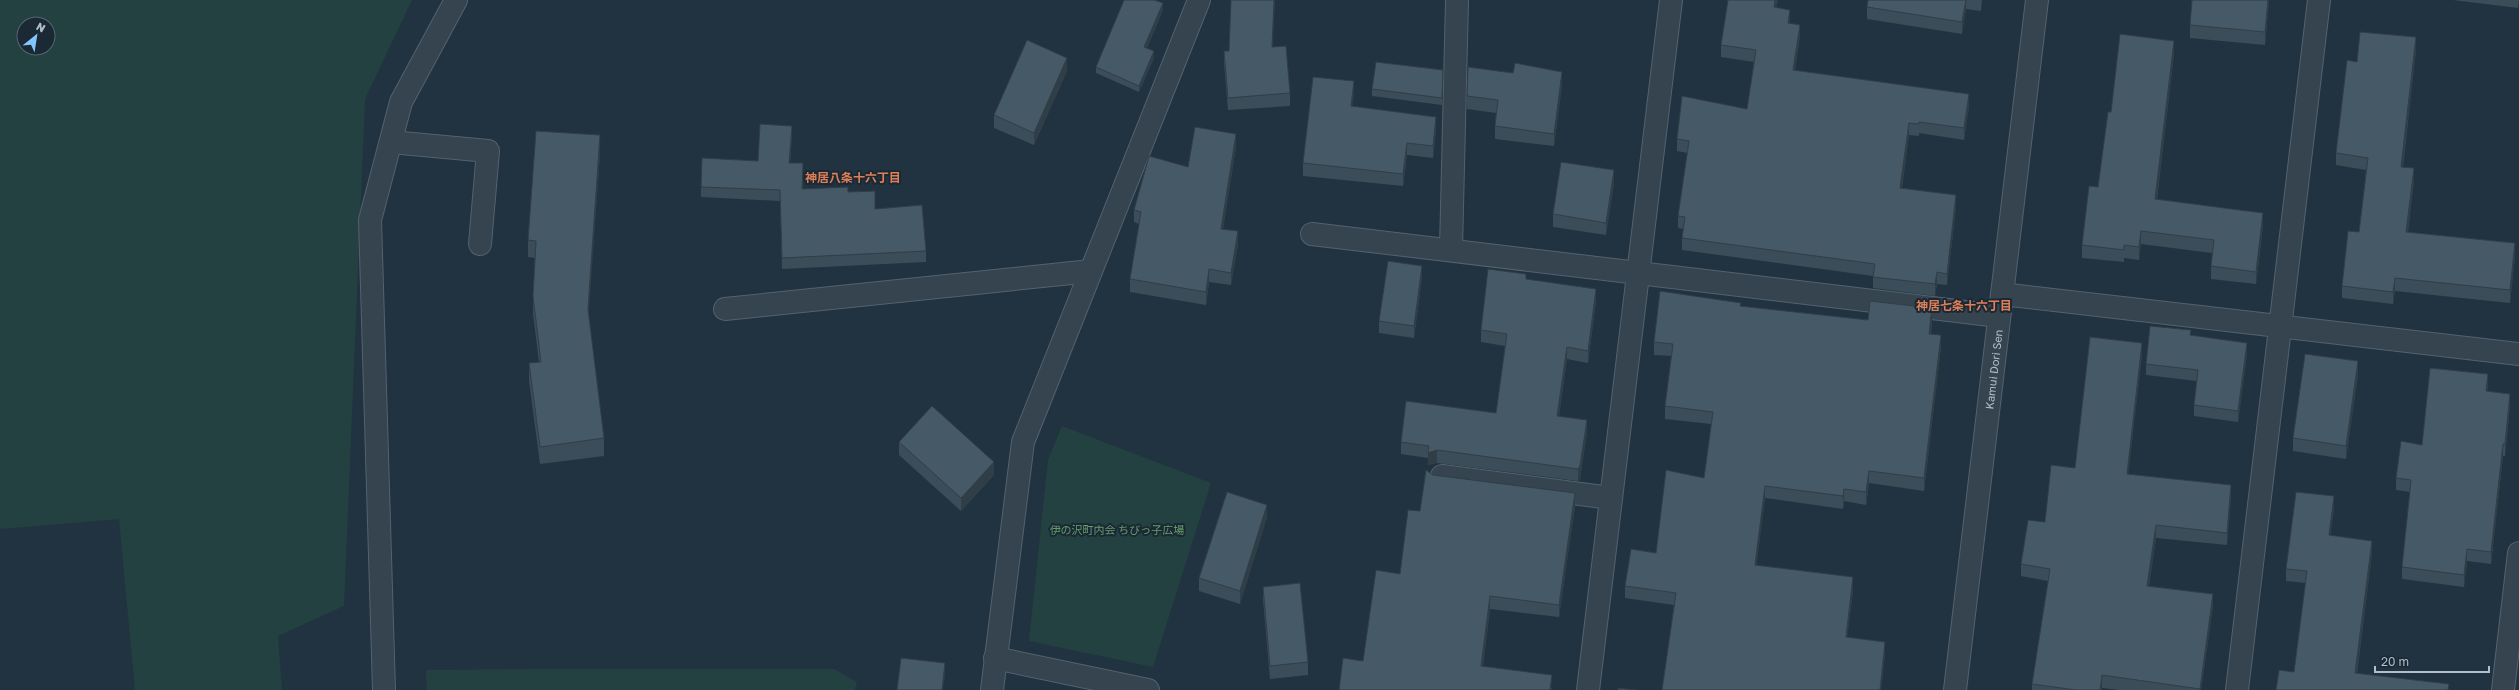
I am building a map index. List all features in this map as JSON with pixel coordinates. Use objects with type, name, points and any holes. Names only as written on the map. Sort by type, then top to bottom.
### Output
[{"type":"street","points":[[384,690],[370,220],[401,102],[456,0]]},
{"type":"street","points":[[992,690],[1023,442],[1199,0]]},
{"type":"street","points":[[1451,250],[1457,0]]},
{"type":"street","points":[[1588,690],[1671,0]]},
{"type":"street","name":"Kamui Dori Sen","points":[[1955,690],[2037,0]]},
{"type":"street","points":[[2237,690],[2319,0]]},
{"type":"street","points":[[390,142],[488,151],[480,244]]},
{"type":"street","points":[[1312,234],[1638,271],[2000,316]]},
{"type":"street","points":[[725,309],[1091,271]]},
{"type":"street","points":[[2002,294],[2519,354]]},
{"type":"street","points":[[1435,475],[1611,498]]},
{"type":"street","points":[[2503,690],[2519,553]]},
{"type":"street","points":[[995,658],[1148,690]]},
{"type":"green space","points":[[0,0],[412,0],[365,99],[344,606],[278,636],[282,690],[135,690],[119,519],[0,529]]},
{"type":"green space","name":"伊の沢町内会 ちびっ子広場","points":[[1062,426],[1211,483],[1153,667],[1029,641],[1048,460]]},
{"type":"green space","points":[[834,669],[857,682],[855,690],[427,690],[426,670]]},
{"type":"building","points":[[1124,0],[1154,0],[1163,3],[1144,47],[1154,51],[1139,86],[1096,67]]},
{"type":"building","points":[[1231,0],[1274,0],[1272,47],[1286,46],[1290,93],[1228,98],[1224,51],[1229,51]]},
{"type":"building","points":[[1728,0],[1775,0],[1774,7],[1790,10],[1788,23],[1800,25],[1793,70],[1969,94],[1964,128],[1919,122],[1919,124],[1909,123],[1900,188],[1956,195],[1947,274],[1937,272],[1935,284],[1873,277],[1875,264],[1682,238],[1685,217],[1678,216],[1689,141],[1677,139],[1682,96],[1747,109],[1756,50],[1721,45]]},
{"type":"building","points":[[1868,0],[1966,0],[1962,22],[1867,7]]},
{"type":"building","points":[[2192,0],[2268,0],[2265,32],[2190,25]]},
{"type":"building","points":[[2360,32],[2416,37],[2401,167],[2414,168],[2406,232],[2515,243],[2510,290],[2395,278],[2393,292],[2342,286],[2348,231],[2359,232],[2368,158],[2336,153],[2347,60],[2357,62]]},
{"type":"building","points":[[2120,34],[2174,41],[2155,199],[2263,213],[2256,272],[2211,266],[2214,240],[2141,231],[2139,247],[2124,245],[2124,250],[2082,245],[2089,186],[2098,187],[2108,112],[2111,112]]},
{"type":"building","points":[[1027,40],[1067,58],[1034,133],[994,115]]},
{"type":"building","points":[[1376,62],[1443,70],[1442,98],[1372,89]]},
{"type":"building","points":[[1515,63],[1562,72],[1554,134],[1495,126],[1498,100],[1467,96],[1468,67],[1513,73]]},
{"type":"building","points":[[1313,77],[1354,81],[1351,106],[1436,117],[1433,146],[1407,143],[1403,174],[1303,163]]},
{"type":"building","points":[[760,124],[792,126],[789,163],[803,163],[802,189],[848,187],[848,192],[875,191],[875,209],[922,205],[926,251],[782,258],[780,190],[701,187],[702,158],[758,161]]},
{"type":"building","points":[[1195,127],[1236,134],[1221,229],[1238,231],[1231,273],[1209,269],[1206,292],[1130,279],[1141,212],[1134,210],[1149,156],[1188,167]]},
{"type":"building","points":[[536,131],[600,135],[588,309],[604,438],[540,447],[529,363],[541,362],[533,296],[536,241],[528,240]]},
{"type":"building","points":[[1561,162],[1614,170],[1606,223],[1553,214]]},
{"type":"building","points":[[1388,261],[1422,266],[1414,326],[1379,321]]},
{"type":"building","points":[[1488,269],[1526,274],[1526,279],[1596,289],[1588,351],[1567,347],[1557,416],[1587,420],[1580,466],[1578,469],[1437,450],[1428,453],[1429,446],[1401,442],[1406,401],[1496,413],[1507,334],[1481,330]]},
{"type":"building","points":[[1660,291],[1741,303],[1740,306],[1868,320],[1870,301],[1932,308],[1929,334],[1941,335],[1924,478],[1869,471],[1866,492],[1844,489],[1843,496],[1765,486],[1755,565],[1853,577],[1846,637],[1885,642],[1880,690],[1662,690],[1676,593],[1625,586],[1631,549],[1656,553],[1666,470],[1704,478],[1713,412],[1665,406],[1673,344],[1654,342]]},
{"type":"building","points":[[2150,326],[2191,330],[2190,335],[2247,343],[2238,411],[2194,405],[2198,370],[2146,364]]},
{"type":"building","points":[[2090,337],[2142,343],[2127,474],[2231,485],[2227,533],[2156,525],[2147,586],[2213,594],[2200,689],[2102,675],[2100,690],[2076,690],[2032,684],[2050,569],[2021,564],[2028,520],[2045,522],[2051,465],[2075,468]]},
{"type":"building","points":[[2305,354],[2358,361],[2346,446],[2293,438]]},
{"type":"building","points":[[2430,368],[2488,374],[2486,391],[2510,394],[2491,552],[2467,549],[2464,575],[2402,567],[2411,480],[2396,478],[2401,441],[2422,445]]},
{"type":"building","points":[[932,406],[994,462],[961,498],[899,442]]},
{"type":"building","points":[[1426,470],[1433,475],[1575,493],[1559,605],[1490,596],[1481,666],[1552,675],[1550,690],[1339,690],[1343,658],[1363,661],[1376,570],[1400,574],[1408,510],[1420,511]]},
{"type":"building","points":[[1227,492],[1267,505],[1240,591],[1199,578]]},
{"type":"building","points":[[2296,492],[2334,496],[2329,535],[2372,541],[2355,673],[2449,684],[2448,690],[2276,690],[2279,670],[2294,672],[2307,571],[2286,569]]},
{"type":"building","points":[[1300,583],[1308,662],[1270,666],[1263,587]]},
{"type":"building","points":[[901,658],[945,663],[942,690],[897,690]]},
{"type":"building","points":[[1618,688],[1636,690],[1618,690]]},
{"type":"district","name":"神居八条十六丁目","points":[[853,177]]},
{"type":"district","name":"神居七条十六丁目","points":[[1964,305]]}]
